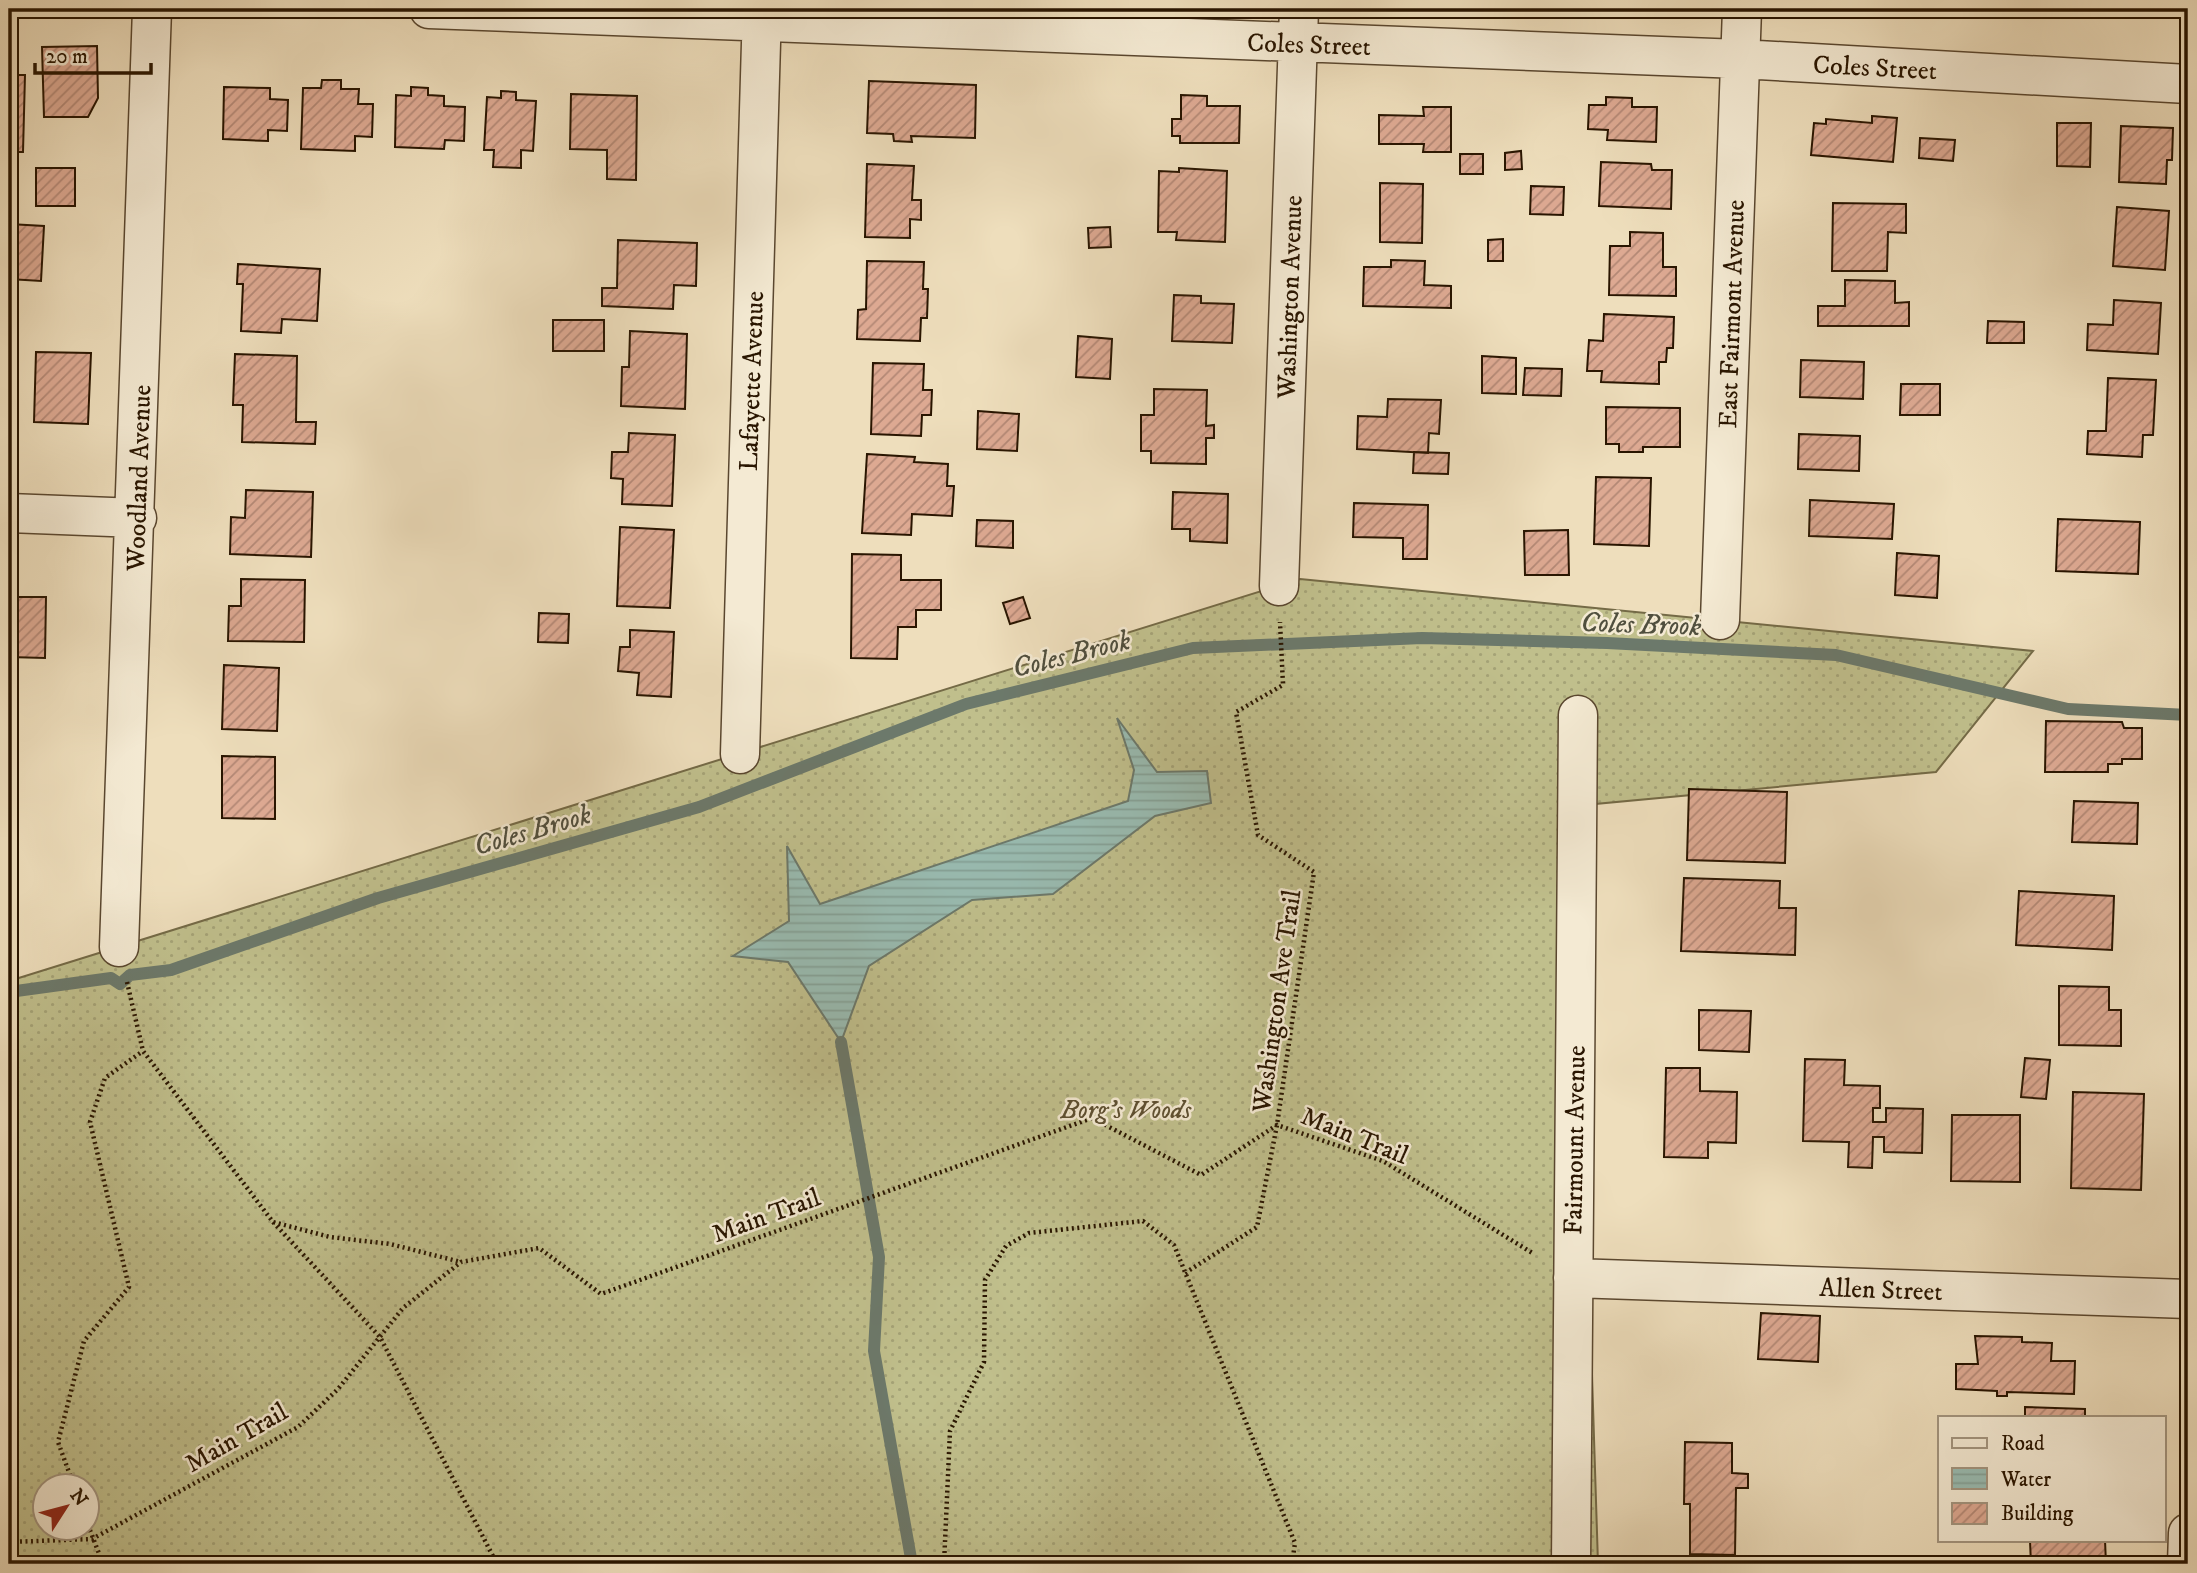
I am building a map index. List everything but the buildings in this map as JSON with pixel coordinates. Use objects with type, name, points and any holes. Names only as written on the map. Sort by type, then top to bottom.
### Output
[{"type":"street","name":"Woodland Avenue","points":[[119,947],[137,518],[152,9]]},
{"type":"street","name":"Coles Street","points":[[429,9],[1298,26],[1741,59],[2188,84]]},
{"type":"street","name":"East Fairmont Avenue","points":[[1720,620],[1742,9]]},
{"type":"street","name":"Lafayette Avenue","points":[[740,754],[762,16]]},
{"type":"street","name":"Washington Avenue","points":[[1279,586],[1298,26]]},
{"type":"street","points":[[9,513],[137,518]]},
{"type":"street","name":"Fairmount Avenue","points":[[1571,1564],[1578,715]]},
{"type":"street","name":"Allen Street","points":[[1573,1278],[2188,1299]]},
{"type":"street","points":[[2187,1564],[2188,1533]]},
{"type":"path","name":"Washington Ave Trail","points":[[1185,1273],[1257,1227],[1277,1125],[1314,872],[1258,835],[1236,712],[1283,685],[1279,586]]},
{"type":"path","points":[[119,947],[143,1051],[273,1222],[380,1337],[497,1564]]},
{"type":"path","points":[[69,1472],[58,1442],[84,1342],[130,1287],[90,1122],[105,1078],[143,1051]]},
{"type":"path","name":"Main Trail","points":[[102,1534],[298,1427],[338,1389],[403,1308],[461,1262],[539,1248],[601,1294],[1092,1118],[1201,1175],[1277,1125],[1382,1161],[1573,1278]]},
{"type":"path","points":[[944,1564],[950,1431],[984,1362],[985,1280],[1006,1246],[1029,1233],[1143,1221],[1174,1245],[1295,1543],[1292,1564]]},
{"type":"path","points":[[273,1222],[330,1237],[390,1244],[461,1262]]},
{"type":"path","name":"Main Trail","points":[[9,1542],[32,1541]]},
{"type":"path","points":[[93,1542],[103,1564]]},
{"type":"green space","name":"Borg's Woods","points":[[1300,579],[2033,651],[1936,772],[1574,806],[1598,1564],[9,1564],[9,981]]},
{"type":"water","points":[[1117,718],[1157,772],[1207,771],[1211,803],[1155,816],[1053,894],[972,900],[869,966],[841,1042],[788,962],[733,956],[789,921],[787,846],[820,904],[1128,801],[1134,770]]},
{"type":"waterway","name":"Coles Brook","points":[[9,992],[111,978],[120,984],[130,975],[171,970],[378,898],[699,807],[966,704],[1193,648],[1422,638],[1607,643],[1836,655],[2068,709],[2188,715]]},
{"type":"waterway","points":[[841,1042],[879,1257],[874,1351],[912,1564]]}]
